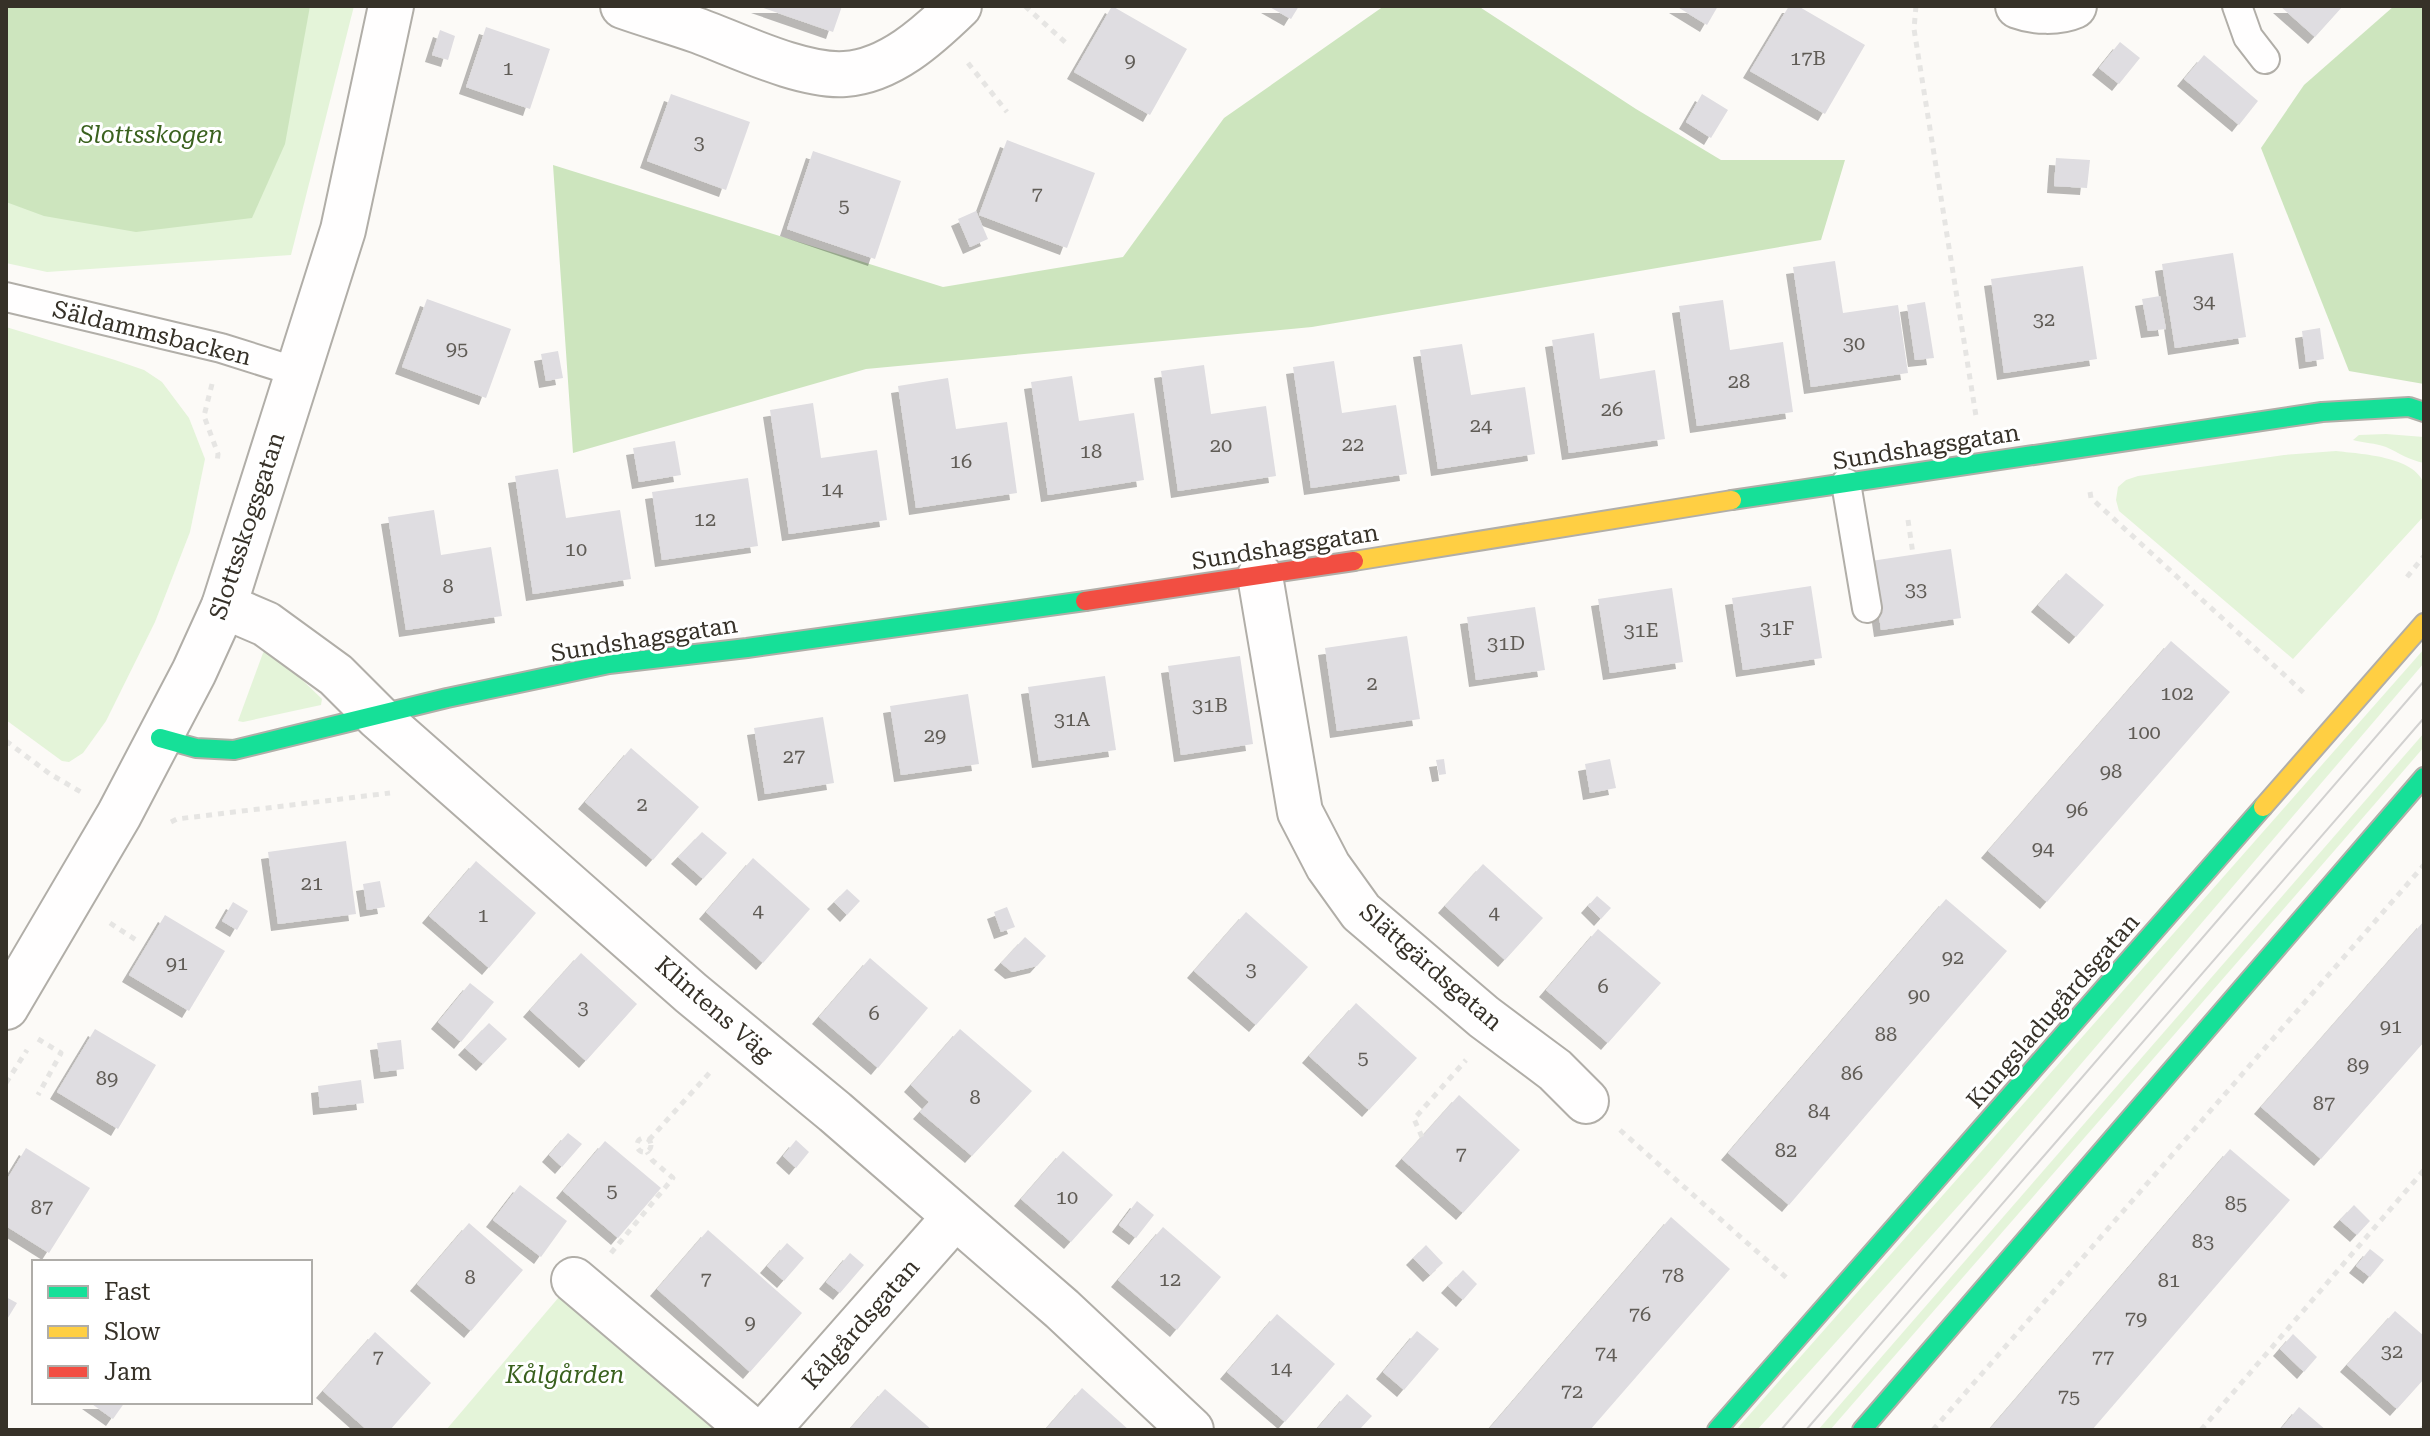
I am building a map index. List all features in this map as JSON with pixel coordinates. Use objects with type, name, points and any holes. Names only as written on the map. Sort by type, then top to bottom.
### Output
[{"type":"street","name":"Slottsskogsgatan","points":[[28,1023],[119,815],[194,672],[224,606],[343,230],[391,6]]},
{"type":"street","points":[[623,6],[809,71],[845,74],[872,68],[899,56],[949,16]]},
{"type":"street","points":[[2018,6],[2028,10],[2065,10],[2074,6]]},
{"type":"street","name":"Sundshagsgatan","points":[[160,738],[189,749],[209,752],[234,750],[447,698],[609,664],[747,648],[1260,576],[2083,446],[2322,412],[2409,407],[2424,412]]},
{"type":"street","name":"Slättgärdsgatan","points":[[1260,576],[1300,812],[1328,866],[1361,912],[1555,1070],[1586,1101]]},
{"type":"street","name":"Klintens Väg","points":[[224,606],[266,624],[336,675],[441,773],[1062,1309],[1191,1430]]},
{"type":"street","name":"Kungsladugårdsgatan","points":[[1717,1430],[2424,623]]},
{"type":"street","points":[[1862,1430],[2424,777]]},
{"type":"street","name":"Kålgårdsgatan","points":[[767,1430],[954,1218]]},
{"type":"street","points":[[578,1283],[751,1430]]},
{"type":"lane","points":[[2237,6],[2248,37],[2265,59]]},
{"type":"lane","name":"Säldammsbacken","points":[[6,297],[221,348],[297,372]]},
{"type":"lane","points":[[1846,483],[1867,608]]},
{"type":"path","points":[[1025,6],[1066,43]]},
{"type":"path","points":[[1916,6],[1914,29],[1984,464]]},
{"type":"path","points":[[949,16],[1007,112]]},
{"type":"path","points":[[217,467],[218,454],[204,416],[221,348]]},
{"type":"path","points":[[2083,446],[2091,498],[2310,699]]},
{"type":"path","points":[[1907,514],[1913,554]]},
{"type":"path","points":[[6,741],[50,774]]},
{"type":"path","points":[[163,829],[177,819],[411,790],[425,796],[441,773]]},
{"type":"path","points":[[69,801],[83,777]]},
{"type":"path","points":[[1933,1430],[2424,865]]},
{"type":"path","points":[[100,931],[107,921],[136,940]]},
{"type":"path","points":[[6,1083],[28,1023],[61,1053],[38,1095]]},
{"type":"path","points":[[1422,1137],[1414,1119],[1497,1025]]},
{"type":"path","points":[[647,1152],[640,1152],[636,1146],[639,1140],[649,1140],[743,1036]]},
{"type":"path","points":[[1586,1101],[1797,1287]]},
{"type":"path","points":[[647,1152],[651,1147],[649,1140]]},
{"type":"path","points":[[578,1283],[673,1178],[647,1152]]},
{"type":"path","points":[[2201,1430],[2424,1170]]},
{"type":"green space","name":"Slottsskogen","points":[[6,6],[354,6],[291,255],[47,272],[6,263]]},
{"type":"green space","name":"Slottsskogen","points":[[6,6],[310,6],[285,144],[252,218],[136,232],[44,216],[6,202]]},
{"type":"green space","points":[[1384,6],[1478,6],[1636,109],[1721,160],[1845,160],[1821,240],[1312,327],[866,369],[573,453],[553,165],[943,287],[1123,257],[1224,118]]},
{"type":"green space","points":[[2394,6],[2424,6],[2424,384],[2349,371],[2261,148],[2304,85]]},
{"type":"green space","points":[[6,327],[144,370],[162,382],[189,418],[205,459],[190,532],[155,622],[106,721],[83,753],[69,762],[62,761],[6,720]]},
{"type":"green space","points":[[2359,435],[2424,437],[2424,463],[2382,446],[2353,440]]},
{"type":"green space","points":[[2336,451],[2386,458],[2410,467],[2424,484],[2424,516],[2293,659],[2119,511],[2116,500],[2118,487],[2138,476],[2284,455]]},
{"type":"green space","points":[[268,647],[322,699],[321,705],[238,721],[263,653]]},
{"type":"green space","points":[[2424,649],[2424,663],[1986,1175],[1757,1430],[1736,1430]]},
{"type":"green space","points":[[2424,733],[2424,747],[2341,843],[1830,1430],[1818,1430]]},
{"type":"green space","name":"Kålgården","points":[[559,1297],[716,1430],[446,1430]]},
{"type":"building","points":[[758,6],[842,6],[833,32]]},
{"type":"building","points":[[1112,6],[1187,49],[1150,115],[1074,72]]},
{"type":"building","points":[[1268,6],[1299,6],[1291,19]]},
{"type":"building","points":[[1676,6],[1718,6],[1707,25]]},
{"type":"building","points":[[1789,6],[1798,6],[1865,45],[1825,114],[1750,71]]},
{"type":"building","points":[[2280,6],[2343,6],[2315,37]]},
{"type":"building","points":[[486,27],[550,49],[530,109],[466,87]]},
{"type":"building","points":[[440,30],[455,36],[448,60],[432,55]]},
{"type":"building","points":[[2120,42],[2140,58],[2119,84],[2099,68]]},
{"type":"building","points":[[2204,55],[2258,101],[2239,125],[2184,79]]},
{"type":"building","points":[[671,94],[750,122],[726,190],[647,161]]},
{"type":"building","points":[[1702,94],[1728,110],[1711,138],[1686,122]]},
{"type":"building","points":[[1007,140],[1095,173],[1067,248],[979,215]]},
{"type":"building","points":[[813,151],[901,181],[875,259],[787,229]]},
{"type":"building","points":[[2056,158],[2090,160],[2087,188],[2054,186]]},
{"type":"building","points":[[976,211],[988,239],[970,247],[958,219]]},
{"type":"building","points":[[2233,253],[2246,337],[2175,348],[2162,264]]},
{"type":"building","points":[[1835,261],[1843,313],[1898,305],[1908,373],[1811,387],[1793,267]]},
{"type":"building","points":[[2083,266],[2097,359],[2004,373],[1991,279]]},
{"type":"building","points":[[2160,296],[2166,329],[2148,331],[2142,299]]},
{"type":"building","points":[[427,299],[511,329],[486,398],[402,367]]},
{"type":"building","points":[[1723,300],[1730,350],[1783,342],[1793,412],[1697,426],[1679,306]]},
{"type":"building","points":[[1925,302],[1934,358],[1915,360],[1907,305]]},
{"type":"building","points":[[2320,328],[2324,359],[2306,362],[2302,331]]},
{"type":"building","points":[[1594,333],[1600,379],[1655,370],[1665,439],[1569,453],[1552,340]]},
{"type":"building","points":[[1462,344],[1471,395],[1525,387],[1535,454],[1438,469],[1420,350]]},
{"type":"building","points":[[558,351],[563,378],[546,381],[541,354]]},
{"type":"building","points":[[1334,361],[1342,413],[1396,405],[1407,474],[1311,488],[1293,367]]},
{"type":"building","points":[[1204,365],[1211,414],[1266,406],[1276,476],[1178,491],[1161,371]]},
{"type":"building","points":[[1072,376],[1079,421],[1134,413],[1144,480],[1048,495],[1031,382]]},
{"type":"building","points":[[948,378],[956,429],[1007,422],[1017,493],[916,508],[898,386]]},
{"type":"building","points":[[813,403],[821,458],[877,450],[887,520],[789,534],[770,410]]},
{"type":"building","points":[[675,441],[681,475],[639,482],[633,448]]},
{"type":"building","points":[[558,469],[566,518],[620,510],[631,579],[533,594],[515,476]]},
{"type":"building","points":[[748,478],[758,546],[662,560],[652,492]]},
{"type":"building","points":[[434,510],[441,555],[491,547],[502,616],[406,630],[388,517]]},
{"type":"building","points":[[1951,549],[1961,618],[1881,630],[1871,561]]},
{"type":"building","points":[[2066,573],[2104,605],[2076,637],[2038,605]]},
{"type":"building","points":[[1811,586],[1822,658],[1743,670],[1732,598]]},
{"type":"building","points":[[1672,588],[1683,662],[1610,673],[1598,599]]},
{"type":"building","points":[[1535,607],[1545,670],[1476,680],[1467,617]]},
{"type":"building","points":[[1407,636],[1420,719],[1337,731],[1325,648]]},
{"type":"building","points":[[2171,641],[2230,692],[2047,902],[1988,851]]},
{"type":"building","points":[[1240,656],[1253,744],[1181,755],[1168,666]]},
{"type":"building","points":[[1105,676],[1116,750],[1039,761],[1028,687]]},
{"type":"building","points":[[968,694],[979,764],[901,775],[890,706]]},
{"type":"building","points":[[823,717],[834,783],[765,794],[754,728]]},
{"type":"building","points":[[631,748],[699,807],[653,860],[585,802]]},
{"type":"building","points":[[1444,759],[1446,774],[1439,775],[1436,760]]},
{"type":"building","points":[[1610,759],[1616,788],[1590,793],[1585,764]]},
{"type":"building","points":[[702,832],[727,853],[703,879],[678,857]]},
{"type":"building","points":[[346,841],[356,914],[278,924],[268,852]]},
{"type":"building","points":[[753,858],[810,909],[763,963],[706,912]]},
{"type":"building","points":[[476,861],[536,913],[489,968],[429,916]]},
{"type":"building","points":[[1483,864],[1543,918],[1505,960],[1445,906]]},
{"type":"building","points":[[380,881],[385,907],[367,910],[363,884]]},
{"type":"building","points":[[847,889],[860,901],[847,915],[834,902]]},
{"type":"building","points":[[1597,896],[1611,908],[1601,919],[1588,906]]},
{"type":"building","points":[[1946,899],[2007,951],[1789,1205],[1728,1153]]},
{"type":"building","points":[[233,902],[248,911],[237,930],[222,921]]},
{"type":"building","points":[[1007,907],[1015,927],[1001,932],[994,912]]},
{"type":"building","points":[[1246,912],[1308,967],[1256,1025],[1194,971]]},
{"type":"building","points":[[165,915],[225,951],[189,1011],[129,975]]},
{"type":"building","points":[[2424,921],[2424,1042],[2321,1159],[2261,1107]]},
{"type":"building","points":[[1598,929],[1661,983],[1608,1043],[1546,990]]},
{"type":"building","points":[[1025,937],[1046,956],[1037,966],[1012,972],[1001,963]]},
{"type":"building","points":[[581,953],[637,1004],[586,1061],[530,1010]]},
{"type":"building","points":[[870,958],[928,1008],[878,1068],[819,1017]]},
{"type":"building","points":[[470,983],[494,1002],[461,1042],[438,1022]]},
{"type":"building","points":[[1356,1003],[1417,1058],[1369,1110],[1309,1056]]},
{"type":"building","points":[[489,1023],[507,1039],[483,1064],[465,1048]]},
{"type":"building","points":[[95,1029],[156,1065],[118,1129],[57,1092]]},
{"type":"building","points":[[960,1029],[1032,1091],[972,1156],[920,1112],[929,1102],[911,1085]]},
{"type":"building","points":[[401,1040],[404,1069],[381,1072],[377,1043]]},
{"type":"building","points":[[361,1080],[364,1103],[320,1108],[318,1086]]},
{"type":"building","points":[[1459,1095],[1520,1150],[1463,1213],[1402,1159]]},
{"type":"building","points":[[568,1133],[582,1144],[562,1167],[549,1155]]},
{"type":"building","points":[[796,1140],[809,1152],[796,1168],[783,1156]]},
{"type":"building","points":[[605,1141],[661,1188],[618,1238],[563,1191]]},
{"type":"building","points":[[26,1148],[90,1188],[49,1253],[6,1226],[6,1181]]},
{"type":"building","points":[[2230,1149],[2290,1200],[2092,1430],[1989,1430]]},
{"type":"building","points":[[1063,1151],[1113,1195],[1071,1242],[1021,1199]]},
{"type":"building","points":[[520,1185],[567,1221],[541,1257],[493,1220]]},
{"type":"building","points":[[1137,1201],[1154,1215],[1136,1238],[1119,1225]]},
{"type":"building","points":[[2354,1205],[2370,1221],[2357,1235],[2340,1220]]},
{"type":"building","points":[[1671,1217],[1730,1269],[1590,1430],[1488,1430]]},
{"type":"building","points":[[469,1223],[523,1270],[471,1331],[417,1284]]},
{"type":"building","points":[[1163,1227],[1221,1277],[1177,1330],[1118,1280]]},
{"type":"building","points":[[708,1230],[802,1313],[750,1372],[657,1289]]},
{"type":"building","points":[[787,1243],[804,1258],[784,1281],[767,1266]]},
{"type":"building","points":[[1426,1245],[1443,1263],[1430,1275],[1413,1258]]},
{"type":"building","points":[[2370,1249],[2384,1260],[2370,1277],[2356,1266]]},
{"type":"building","points":[[850,1253],[864,1265],[840,1293],[826,1282]]},
{"type":"building","points":[[1463,1270],[1477,1284],[1463,1300],[1448,1286]]},
{"type":"building","points":[[6,1297],[17,1303],[6,1321]]},
{"type":"building","points":[[2395,1311],[2424,1336],[2424,1379],[2397,1409],[2347,1365]]},
{"type":"building","points":[[1277,1314],[1335,1364],[1285,1422],[1227,1372]]},
{"type":"building","points":[[1417,1331],[1439,1349],[1404,1390],[1383,1372]]},
{"type":"building","points":[[375,1332],[431,1383],[390,1430],[367,1430],[323,1391]]},
{"type":"building","points":[[2293,1334],[2317,1357],[2304,1372],[2280,1349]]},
{"type":"building","points":[[1082,1388],[1129,1430],[1045,1430]]},
{"type":"building","points":[[885,1389],[932,1430],[849,1430]]},
{"type":"building","points":[[1347,1394],[1372,1416],[1359,1430],[1316,1430]]},
{"type":"building","points":[[92,1404],[124,1404],[113,1419]]},
{"type":"building","points":[[2299,1407],[2326,1430],[2280,1430]]},
{"type":"tram line","points":[[1781,1430],[2424,681]]},
{"type":"tram line","points":[[1806,1430],[2424,718]]},
{"type":"traffic: fast","points":[[1732,500],[2322,412],[2409,407],[2424,412]]},
{"type":"traffic: fast","points":[[160,738],[196,748],[234,750],[447,698],[609,664],[1085,601]]},
{"type":"traffic: fast","points":[[1862,1430],[2424,777]]},
{"type":"traffic: fast","points":[[1717,1430],[2263,807]]},
{"type":"traffic: slow","points":[[1354,561],[1732,500]]},
{"type":"traffic: slow","points":[[2263,807],[2424,623]]},
{"type":"traffic: jam","points":[[1085,601],[1354,561]]}]
